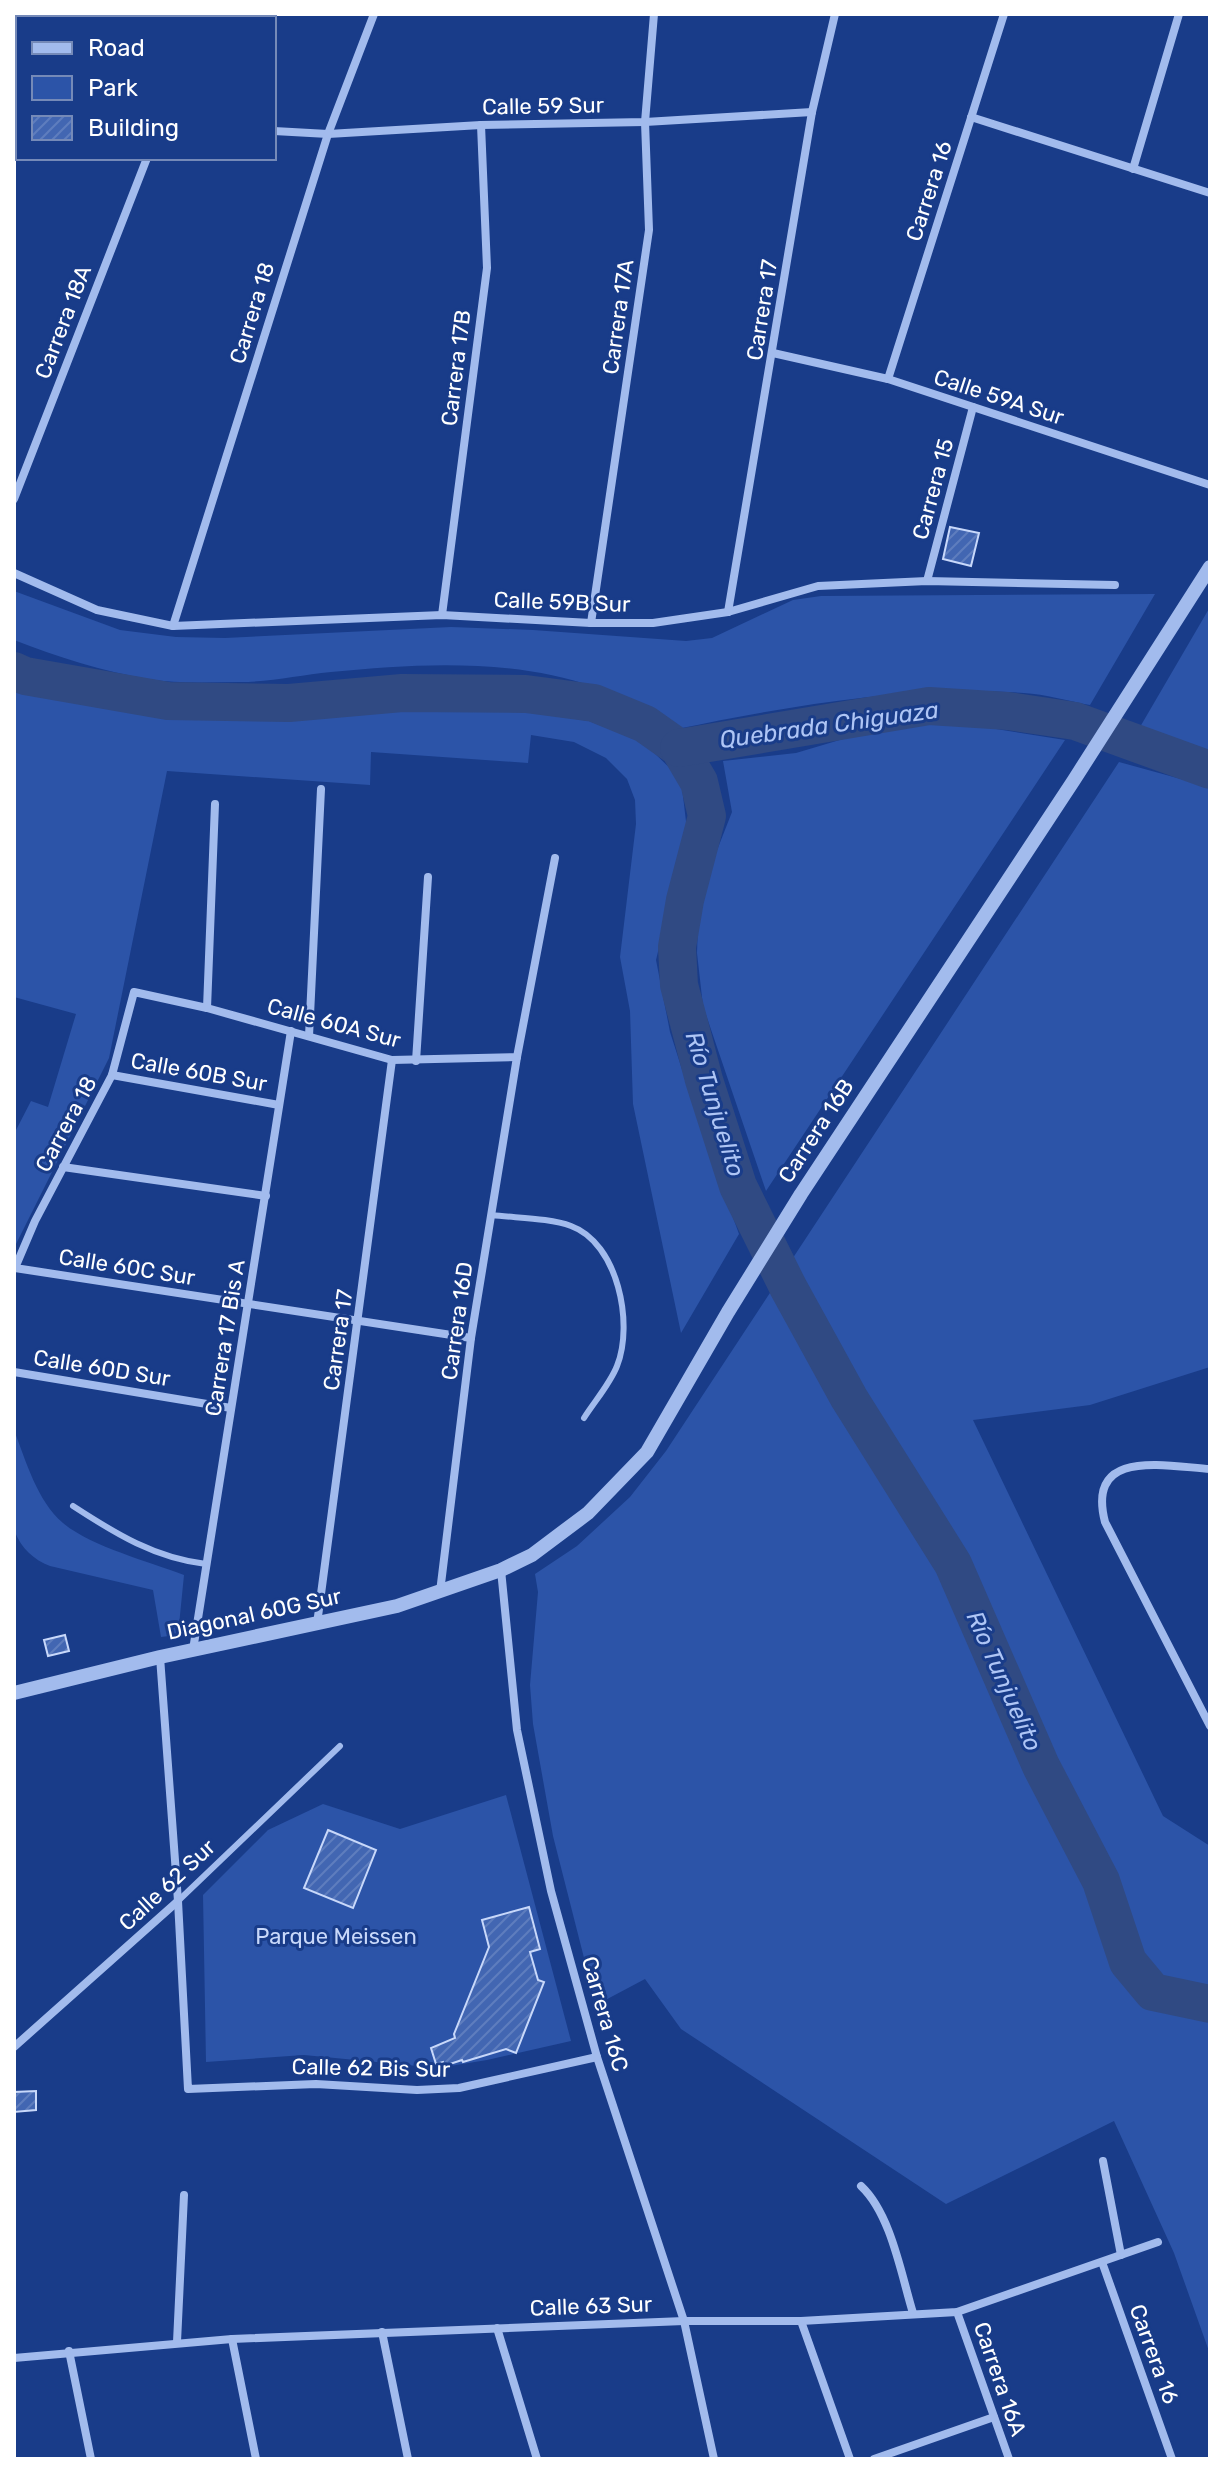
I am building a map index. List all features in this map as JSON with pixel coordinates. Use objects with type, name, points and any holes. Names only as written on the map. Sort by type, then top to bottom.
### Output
[{"type":"street","name":"Carrera 18","points":[[173,626],[328,134],[374,14]]},
{"type":"street","name":"Carrera 17A","points":[[591,623],[649,230],[645,122],[654,14]]},
{"type":"street","name":"Carrera 17","points":[[728,612],[812,112],[835,14]]},
{"type":"street","name":"Carrera 16","points":[[888,379],[1004,14]]},
{"type":"street","points":[[1133,169],[1179,14]]},
{"type":"street","name":"Calle 59 Sur","points":[[276,131],[328,134],[481,125],[645,122],[812,112]]},
{"type":"street","points":[[971,117],[1210,193]]},
{"type":"street","name":"Carrera 17B","points":[[442,615],[487,268],[481,125]]},
{"type":"street","name":"Carrera 18A","points":[[14,499],[146,160]]},
{"type":"street","name":"Calle 59A Sur","points":[[773,353],[888,379],[1210,485]]},
{"type":"street","name":"Carrera 15","points":[[927,581],[973,407]]},
{"type":"street","name":"Carrera 16B","points":[[501,1570],[532,1555],[565,1532],[620,1482],[647,1452],[801,1194],[1074,780],[1210,567]]},
{"type":"street","name":"Calle 59B Sur","points":[[14,573],[97,610],[173,626],[442,615],[653,623],[728,612],[818,586],[927,581],[1115,585]]},
{"type":"street","points":[[309,1036],[321,789]]},
{"type":"street","points":[[207,1008],[215,804]]},
{"type":"street","points":[[517,1057],[555,858]]},
{"type":"street","points":[[416,1061],[428,877]]},
{"type":"street","name":"Carrera 18","points":[[15,1268],[35,1221],[112,1075],[134,992]]},
{"type":"street","name":"Calle 60A Sur","points":[[134,992],[207,1008],[392,1060],[517,1057]]},
{"type":"street","name":"Carrera 17 Bis A","points":[[193,1651],[291,1031]]},
{"type":"street","name":"Carrera 16D","points":[[440,1592],[471,1338],[517,1057]]},
{"type":"street","name":"Carrera 17","points":[[317,1624],[392,1060]]},
{"type":"street","name":"Calle 60B Sur","points":[[112,1075],[279,1105]]},
{"type":"street","points":[[63,1167],[266,1196]]},
{"type":"street","name":"Calle 60C Sur","points":[[15,1268],[471,1338]]},
{"type":"street","name":"Calle 60D Sur","points":[[14,1372],[231,1408]]},
{"type":"street","points":[[1210,1469],[1139,1464],[1116,1472],[1103,1487],[1100,1501],[1105,1522],[1210,1726]]},
{"type":"street","name":"Diagonal 60G Sur","points":[[14,1693],[160,1657],[397,1606],[501,1570]]},
{"type":"street","name":"Carrera 16C","points":[[501,1570],[517,1730],[551,1891],[597,2057],[684,2321],[714,2459]]},
{"type":"street","points":[[160,1657],[178,1901]]},
{"type":"street","name":"Calle 62 Bis Sur","points":[[178,1901],[188,2089],[316,2084],[417,2090],[459,2088],[597,2057]]},
{"type":"street","name":"Calle 62 Sur","points":[[14,2047],[178,1901]]},
{"type":"street","points":[[1103,2161],[1121,2255]]},
{"type":"street","points":[[861,2186],[874,2198],[882,2214],[913,2313]]},
{"type":"street","points":[[177,2342],[184,2195]]},
{"type":"street","name":"Calle 63 Sur","points":[[14,2358],[232,2339],[684,2321],[801,2321],[957,2312],[1158,2242]]},
{"type":"street","name":"Carrera 16","points":[[1102,2262],[1172,2459]]},
{"type":"street","name":"Carrera 16A","points":[[957,2312],[1009,2459]]},
{"type":"street","points":[[801,2321],[850,2459]]},
{"type":"street","points":[[497,2328],[537,2459]]},
{"type":"street","points":[[382,2332],[408,2459]]},
{"type":"street","points":[[232,2339],[256,2459]]},
{"type":"street","points":[[69,2351],[91,2459]]},
{"type":"street","points":[[874,2459],[994,2417]]},
{"type":"lane","points":[[492,1215],[570,1226],[587,1236],[605,1258],[621,1294],[625,1325],[617,1366],[584,1418]]},
{"type":"lane","points":[[73,1506],[120,1537],[146,1549],[188,1562],[206,1564]]},
{"type":"lane","name":"Calle 62 Sur","points":[[178,1901],[340,1746]]},
{"type":"green space","points":[[14,591],[120,630],[176,637],[225,638],[451,627],[686,641],[712,638],[793,600],[821,596],[1155,594],[1090,705],[1032,694],[937,692],[805,705],[677,729],[637,705],[596,688],[554,676],[510,669],[466,666],[376,668],[240,682],[171,682],[131,676],[80,663],[14,640]]},
{"type":"green space","points":[[1210,607],[1210,752],[1140,727]]},
{"type":"green space","points":[[14,684],[34,693],[140,712],[301,717],[399,709],[520,710],[589,721],[643,742],[681,779],[687,830],[656,960],[670,1032],[739,1234],[681,1333],[633,1104],[630,1011],[620,957],[636,824],[635,800],[627,779],[606,758],[574,742],[531,735],[528,763],[371,752],[370,785],[167,771],[109,1058],[14,1248],[14,1134],[31,1101],[48,1107],[76,1014],[14,997]]},
{"type":"green space","points":[[934,719],[1065,740],[766,1191],[703,1006],[697,953],[699,896],[732,812],[723,761],[796,753],[880,728]]},
{"type":"green space","points":[[1119,762],[1210,787],[1210,1367],[1090,1405],[973,1420],[1163,1816],[1210,1846],[1210,2354],[1174,2253],[1114,2121],[946,2204],[681,2029],[645,1979],[596,2005],[553,1836],[533,1724],[530,1685],[538,1592],[535,1574],[577,1546],[630,1497],[666,1451]]},
{"type":"green space","points":[[14,1430],[39,1492],[63,1523],[104,1546],[184,1575],[178,1635],[161,1637],[153,1590],[50,1566],[24,1548],[14,1524]]},
{"type":"green space","name":"Parque Meissen","points":[[506,1795],[571,2041],[438,2068],[304,2055],[206,2062],[203,1895],[268,1830],[323,1804],[400,1829]]},
{"type":"building","points":[[950,527],[979,533],[971,566],[943,559]]},
{"type":"building","points":[[65,1635],[69,1651],[48,1656],[44,1640]]},
{"type":"building","points":[[328,1830],[376,1850],[353,1908],[304,1888]]},
{"type":"building","points":[[529,1907],[540,1949],[530,1952],[538,1980],[544,1982],[516,2053],[506,2049],[463,2062],[444,2066],[443,2062],[436,2064],[431,2048],[455,2038],[489,1947],[482,1920]]},
{"type":"building","points":[[36,2091],[36,2110],[14,2112],[14,2092]]},
{"type":"waterway","name":"Río Tunjuelito","points":[[14,671],[25,676],[168,701],[289,703],[402,693],[526,694],[594,703],[645,724],[679,748],[699,782],[707,816],[685,900],[677,947],[679,985],[704,1080],[738,1186],[788,1287],[849,1398],[953,1564],[1041,1766],[1101,1881],[1128,1962],[1153,1992],[1210,2004]]},
{"type":"waterway","name":"Quebrada Chiguaza","points":[[679,748],[929,706],[1008,711],[1075,721],[1210,770]]}]
